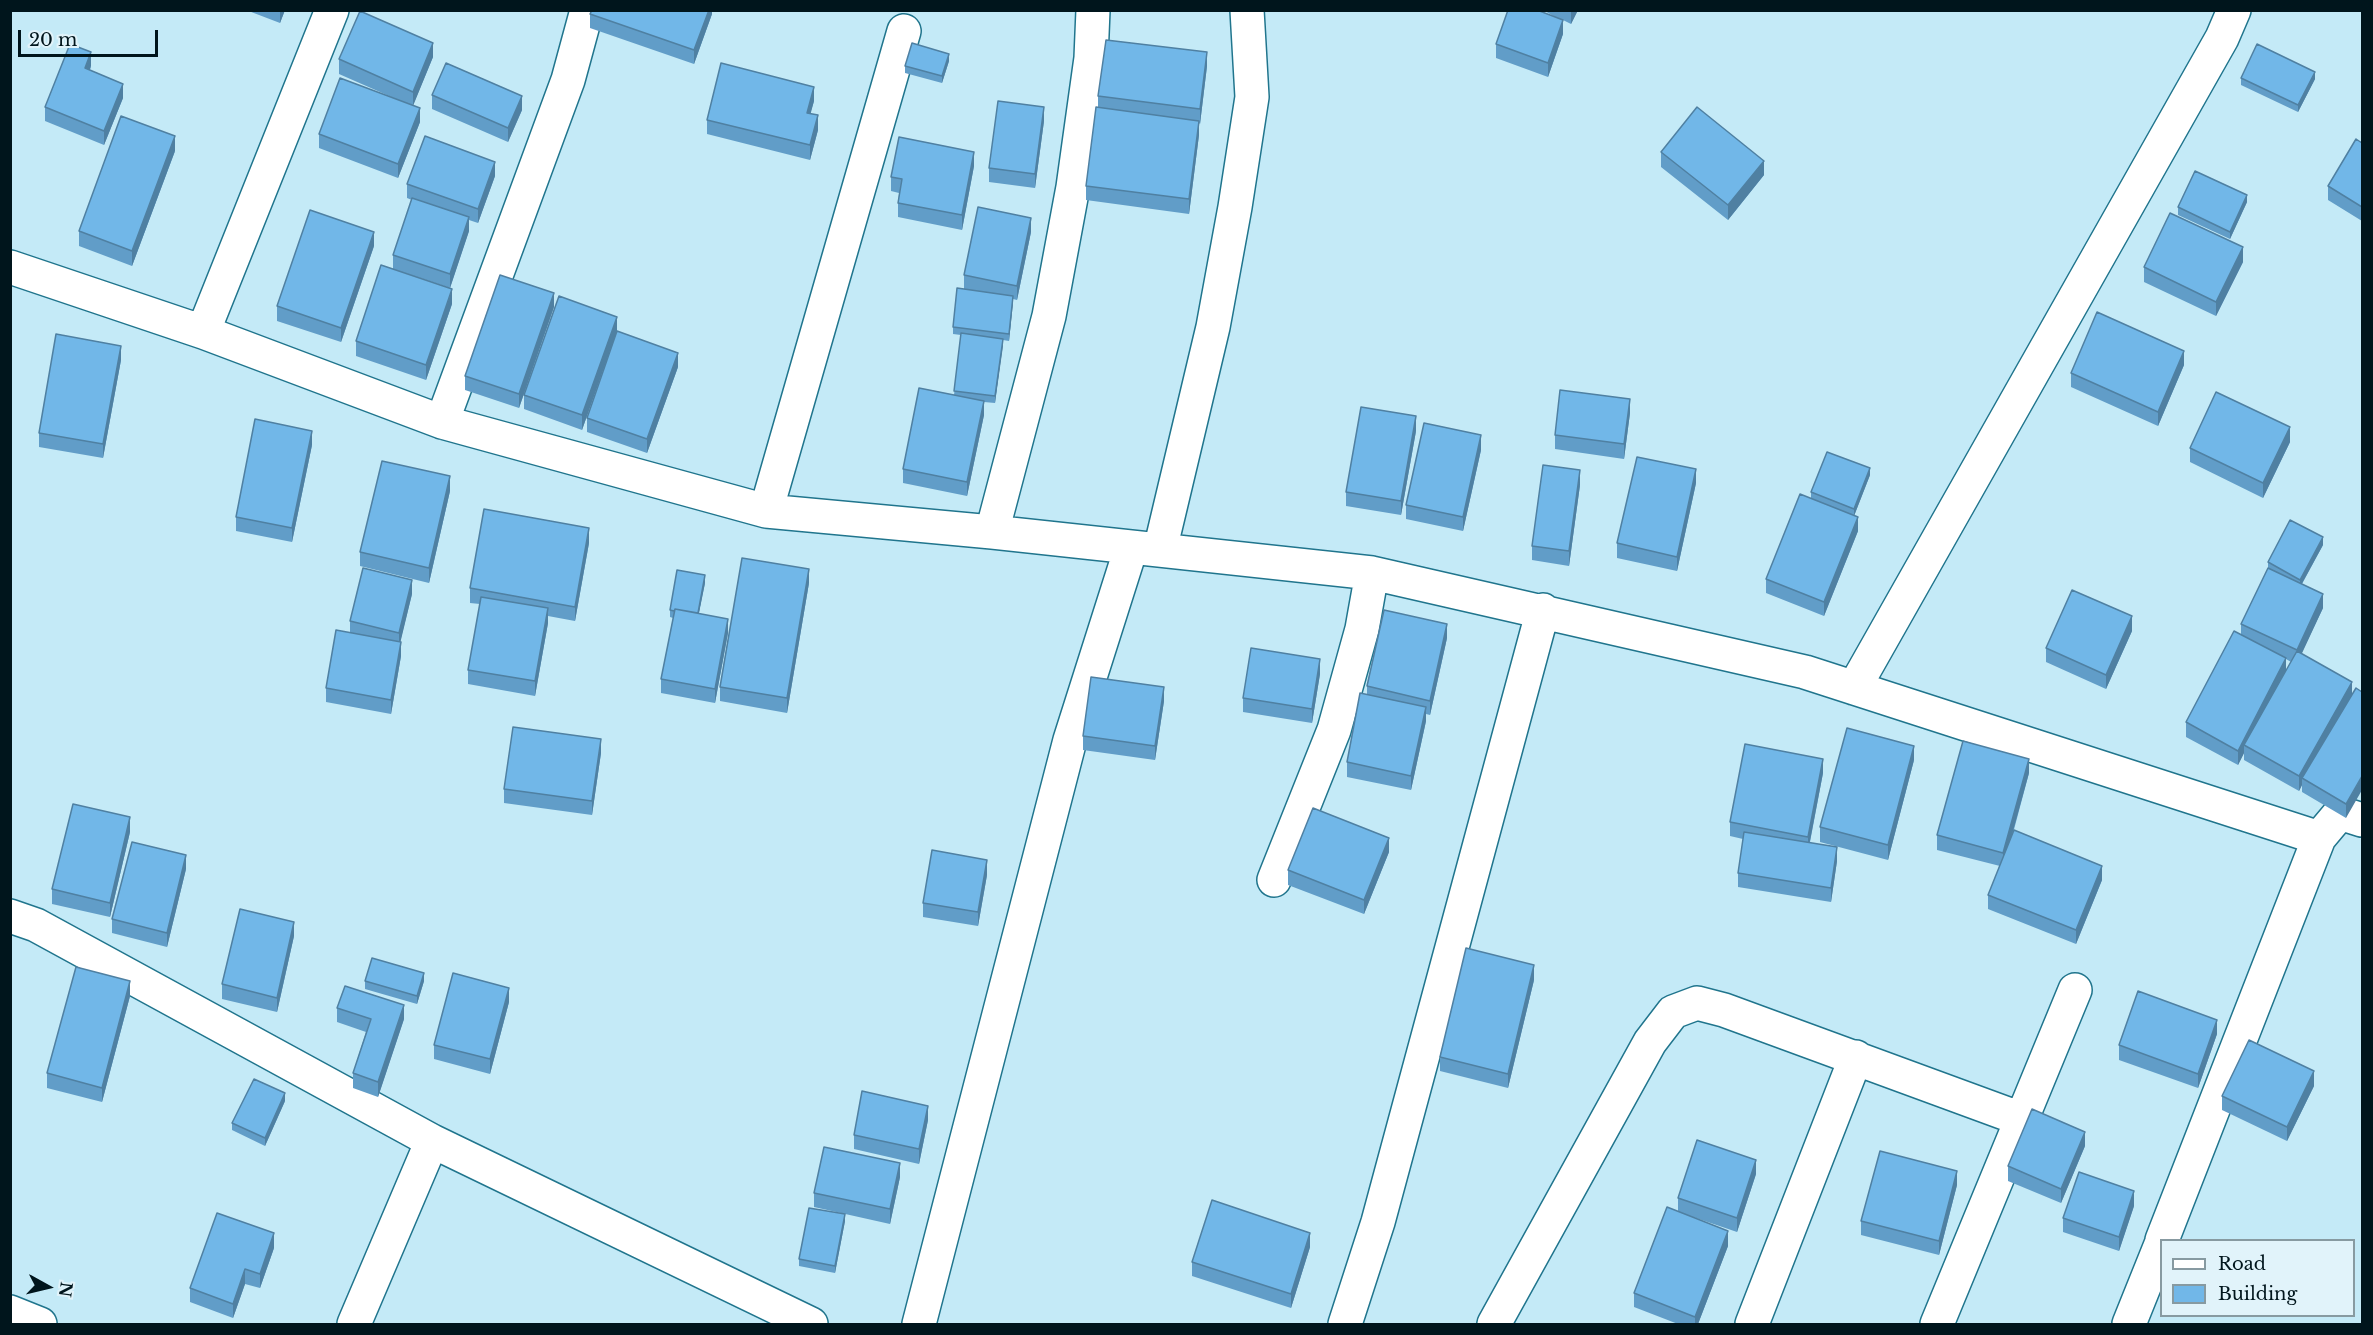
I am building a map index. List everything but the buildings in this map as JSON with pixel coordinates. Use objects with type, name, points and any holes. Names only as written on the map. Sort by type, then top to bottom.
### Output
[{"type":"street","points":[[203,332],[332,10]]},
{"type":"street","points":[[442,422],[568,80],[587,10]]},
{"type":"street","points":[[992,532],[1049,316],[1073,187],[1091,58],[1093,10]]},
{"type":"street","points":[[919,1324],[1070,740],[1145,549],[1213,327],[1236,207],[1252,97],[1247,10]]},
{"type":"street","points":[[1854,688],[2222,38],[2234,10]]},
{"type":"street","points":[[766,511],[904,31]]},
{"type":"street","points":[[10,267],[203,332],[442,422],[766,511],[992,532],[1372,573],[1543,610],[1805,672],[2319,838]]},
{"type":"street","points":[[1274,880],[1334,730],[1362,629],[1372,573]]},
{"type":"street","points":[[1346,1324],[1378,1222],[1543,610]]},
{"type":"street","points":[[2163,1239],[2319,838],[2351,817],[2357,786]]},
{"type":"street","points":[[10,916],[36,925],[432,1141],[811,1324]]},
{"type":"street","points":[[1937,1324],[2075,990]]},
{"type":"street","points":[[1494,1324],[1650,1042],[1672,1012],[1696,1003],[1724,1011],[1856,1057],[2021,1119]]},
{"type":"street","points":[[1752,1324],[1856,1057]]},
{"type":"street","points":[[354,1324],[432,1141]]},
{"type":"street","points":[[2129,1324],[2160,1246]]},
{"type":"street","points":[[10,1312],[40,1324]]}]
